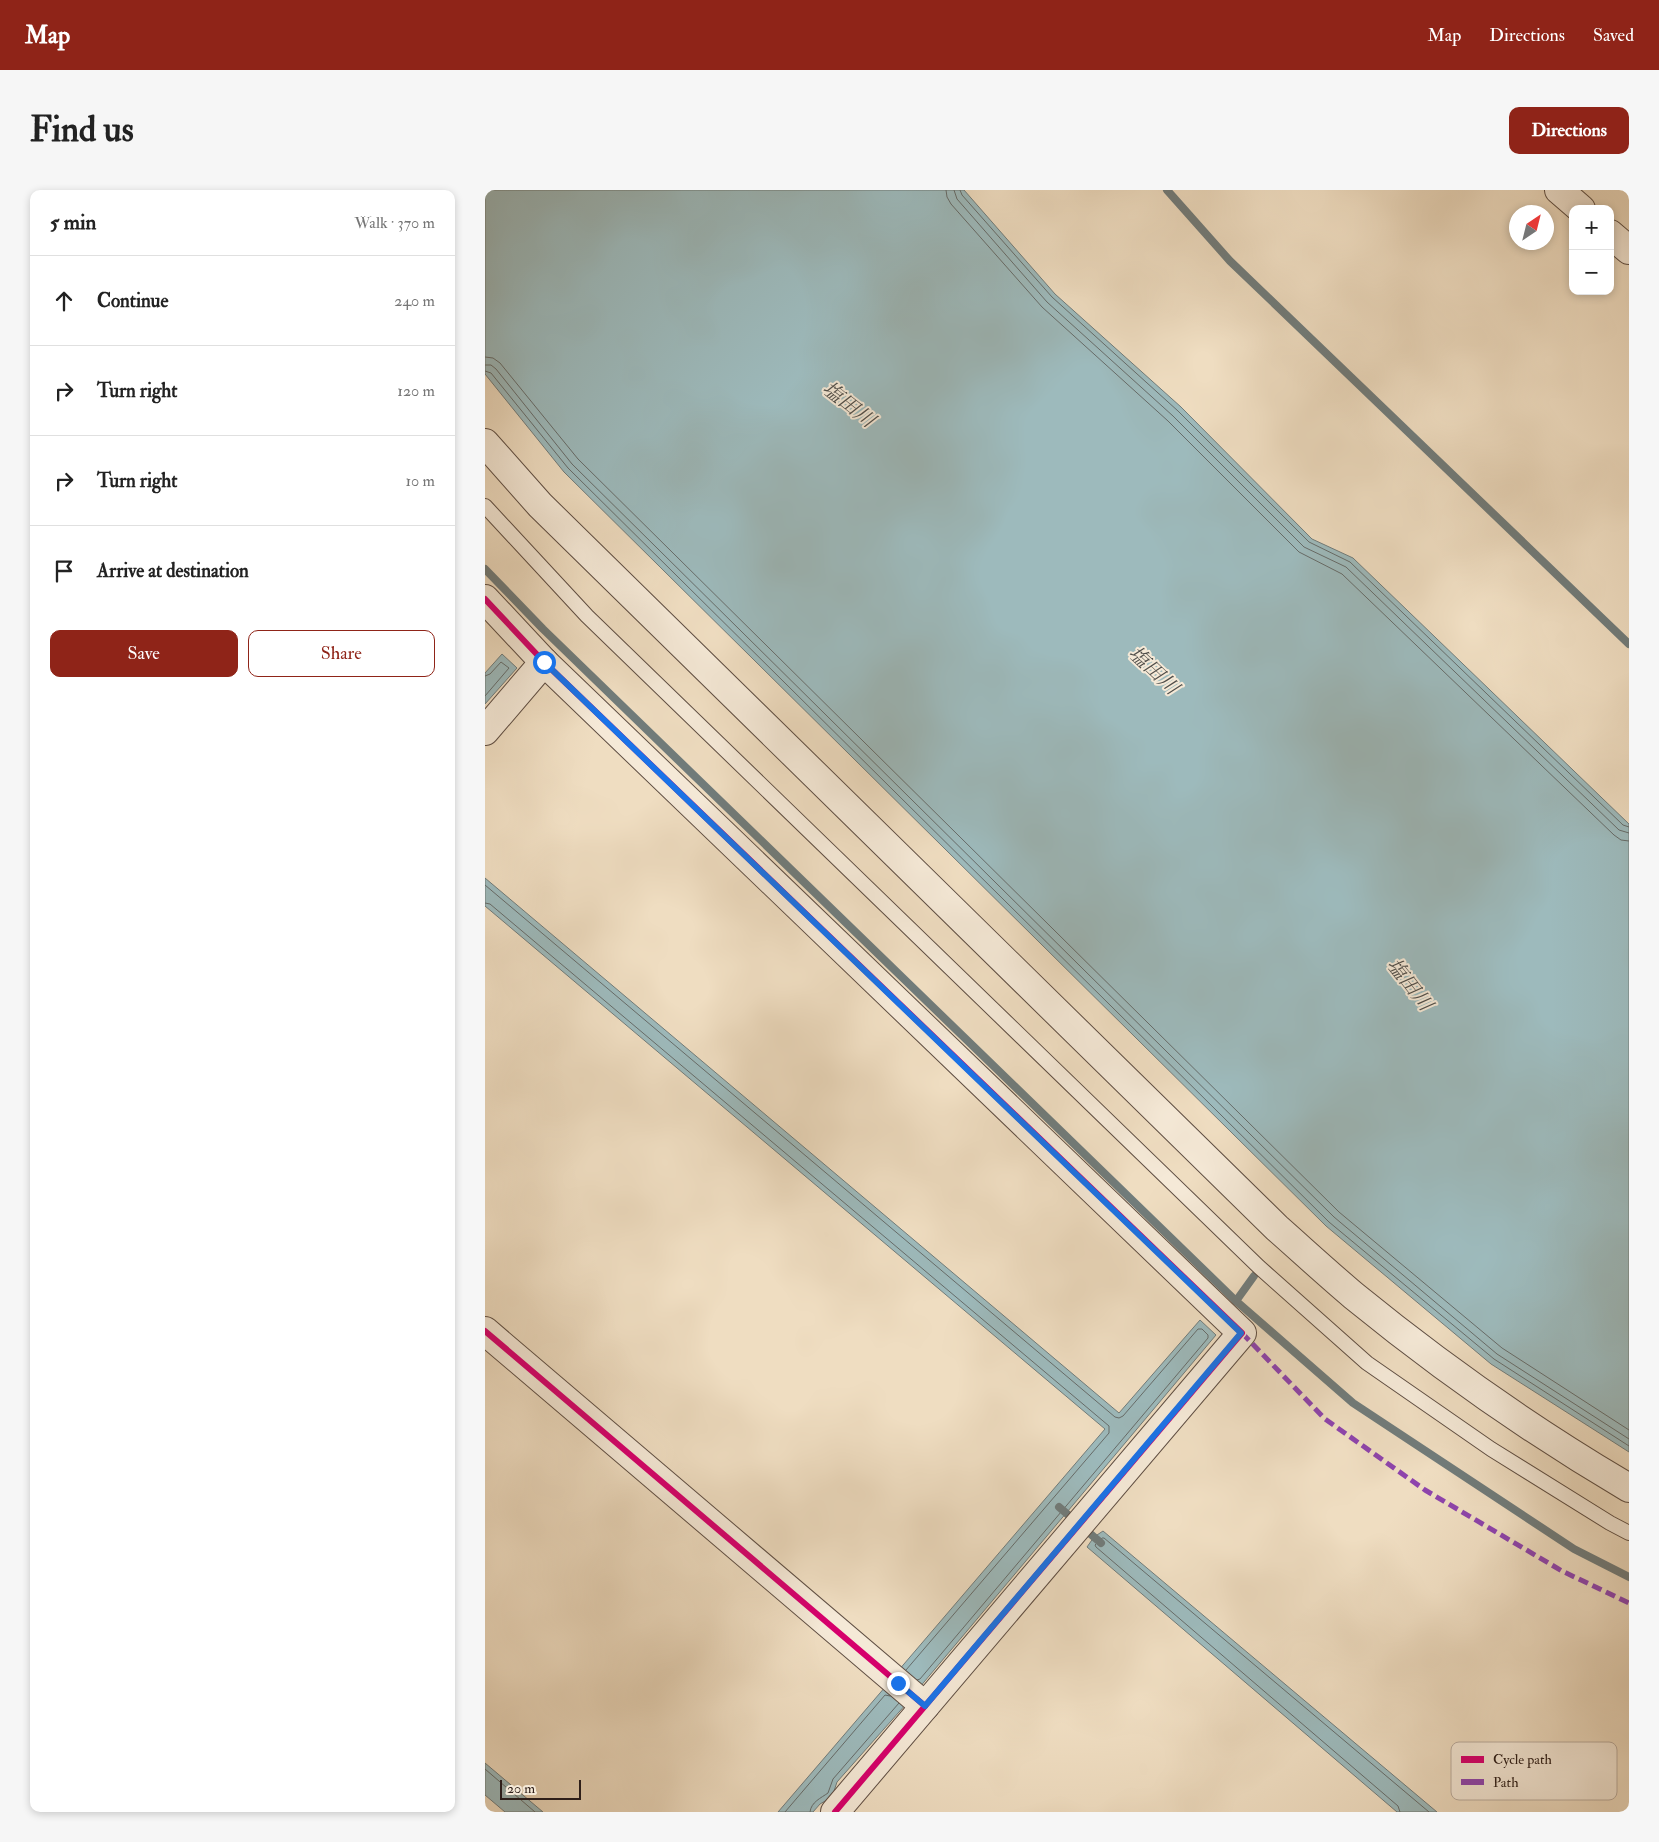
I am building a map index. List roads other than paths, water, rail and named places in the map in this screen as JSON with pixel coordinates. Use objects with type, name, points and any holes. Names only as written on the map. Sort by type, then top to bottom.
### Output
[{"type":"street","points":[[1559,190],[1576,205]]},
{"type":"street","points":[[1614,237],[1629,250]]},
{"type":"street","points":[[485,443],[547,512],[1277,1228],[1353,1295],[1424,1351],[1512,1415],[1629,1488]]},
{"type":"street","points":[[485,599],[544,662],[1241,1333],[1078,1526],[910,1694],[839,1808]]},
{"type":"street","points":[[485,731],[544,662]]},
{"type":"street","points":[[485,1332],[910,1694]]},
{"type":"lane","points":[[485,506],[594,623],[1259,1267],[1367,1363],[1491,1449],[1629,1533]]},
{"type":"water","name":"塩田川","points":[[485,190],[964,190],[1055,294],[1181,407],[1312,539],[1353,558],[1629,824],[1629,1452],[1491,1364],[1326,1226],[564,472],[485,374]]},
{"type":"water","points":[[502,654],[517,668],[485,704],[485,673]]},
{"type":"water","points":[[485,878],[1119,1413],[1200,1320],[1216,1335],[919,1688],[898,1671],[1105,1429],[485,906]]},
{"type":"water","points":[[1103,1531],[1437,1812],[1397,1812],[1087,1547],[1094,1537]]},
{"type":"water","points":[[886,1686],[907,1703],[837,1782],[832,1797],[820,1804],[813,1812],[778,1812]]},
{"type":"water","points":[[485,1763],[543,1812],[505,1812],[485,1795]]},
{"type":"waterway","points":[[1167,190],[1230,261],[1629,644]]},
{"type":"waterway","points":[[485,569],[543,629],[1236,1301],[1353,1403],[1574,1549],[1629,1577]]},
{"type":"waterway","points":[[1236,1301],[1254,1276]]},
{"type":"waterway","points":[[1059,1507],[1101,1543]]}]
